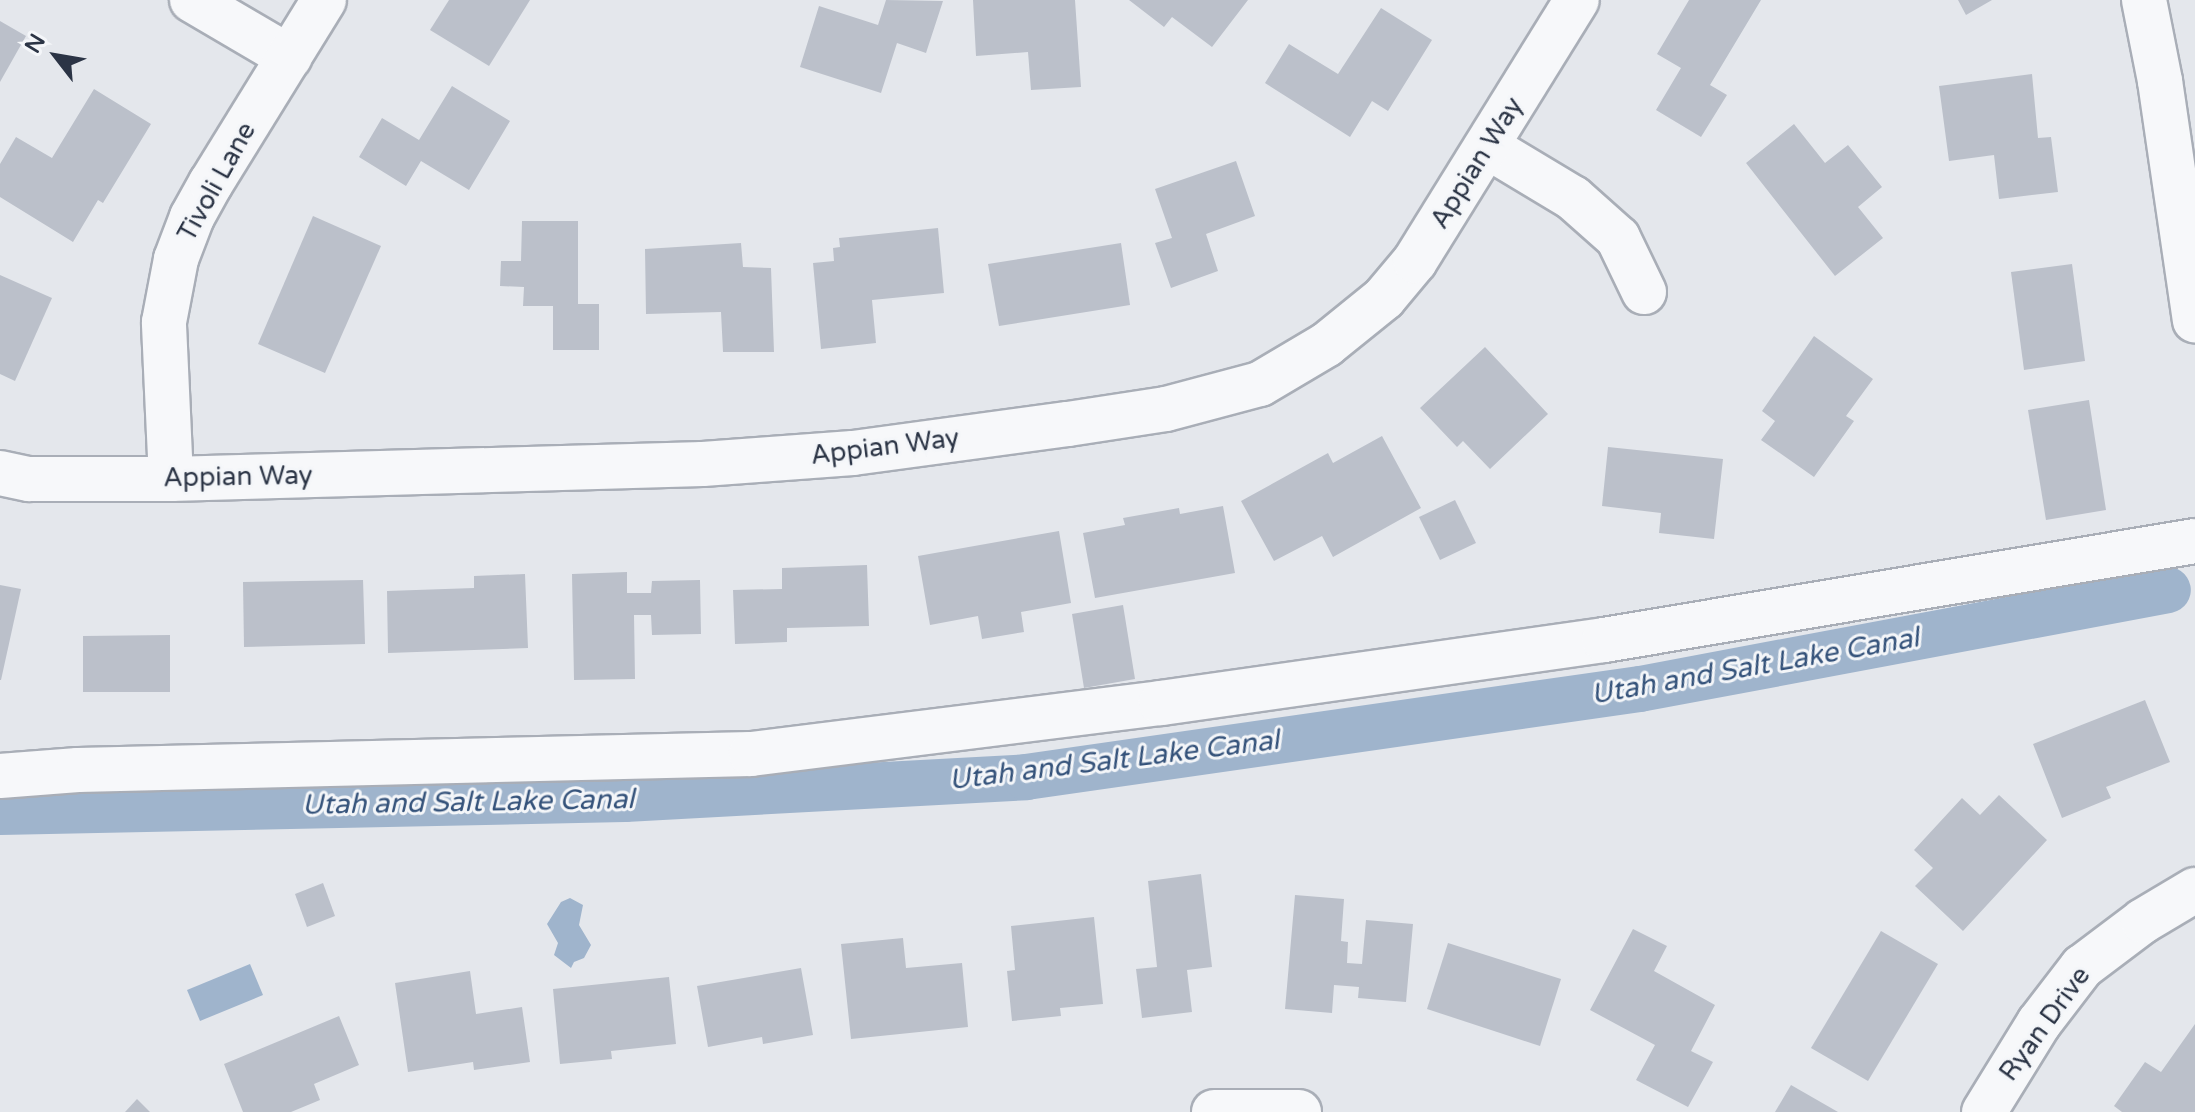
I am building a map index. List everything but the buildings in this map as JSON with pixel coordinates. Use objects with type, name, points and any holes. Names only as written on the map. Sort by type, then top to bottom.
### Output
[{"type":"street","points":[[192,0],[289,57]]},
{"type":"street","name":"Tivoli Lane","points":[[171,479],[164,322],[176,259],[192,217],[211,183],[324,0]]},
{"type":"street","name":"Appian Way","points":[[0,473],[29,479],[171,479],[703,464],[853,453],[1166,409],[1260,384],[1326,345],[1384,298],[1415,261],[1577,0]]},
{"type":"street","points":[[2144,0],[2187,208],[2195,320]]},
{"type":"street","points":[[1488,147],[1573,198],[1618,238],[1644,292]]},
{"type":"street","points":[[0,776],[78,770],[751,754],[1161,703],[1604,640],[2195,541]]},
{"type":"street","name":"Ryan Drive","points":[[1984,1112],[2039,1023],[2082,967],[2143,921],[2195,890]]},
{"type":"street","points":[[1214,1112],[1299,1112]]},
{"type":"water","points":[[570,898],[583,905],[579,925],[591,945],[584,958],[574,962],[571,968],[554,955],[558,943],[547,924],[561,902]]},
{"type":"water","points":[[250,964],[263,995],[200,1021],[187,990]]},
{"type":"waterway","name":"Utah and Salt Lake Canal","points":[[0,812],[625,799],[1026,777],[1640,689],[2168,590]]}]
